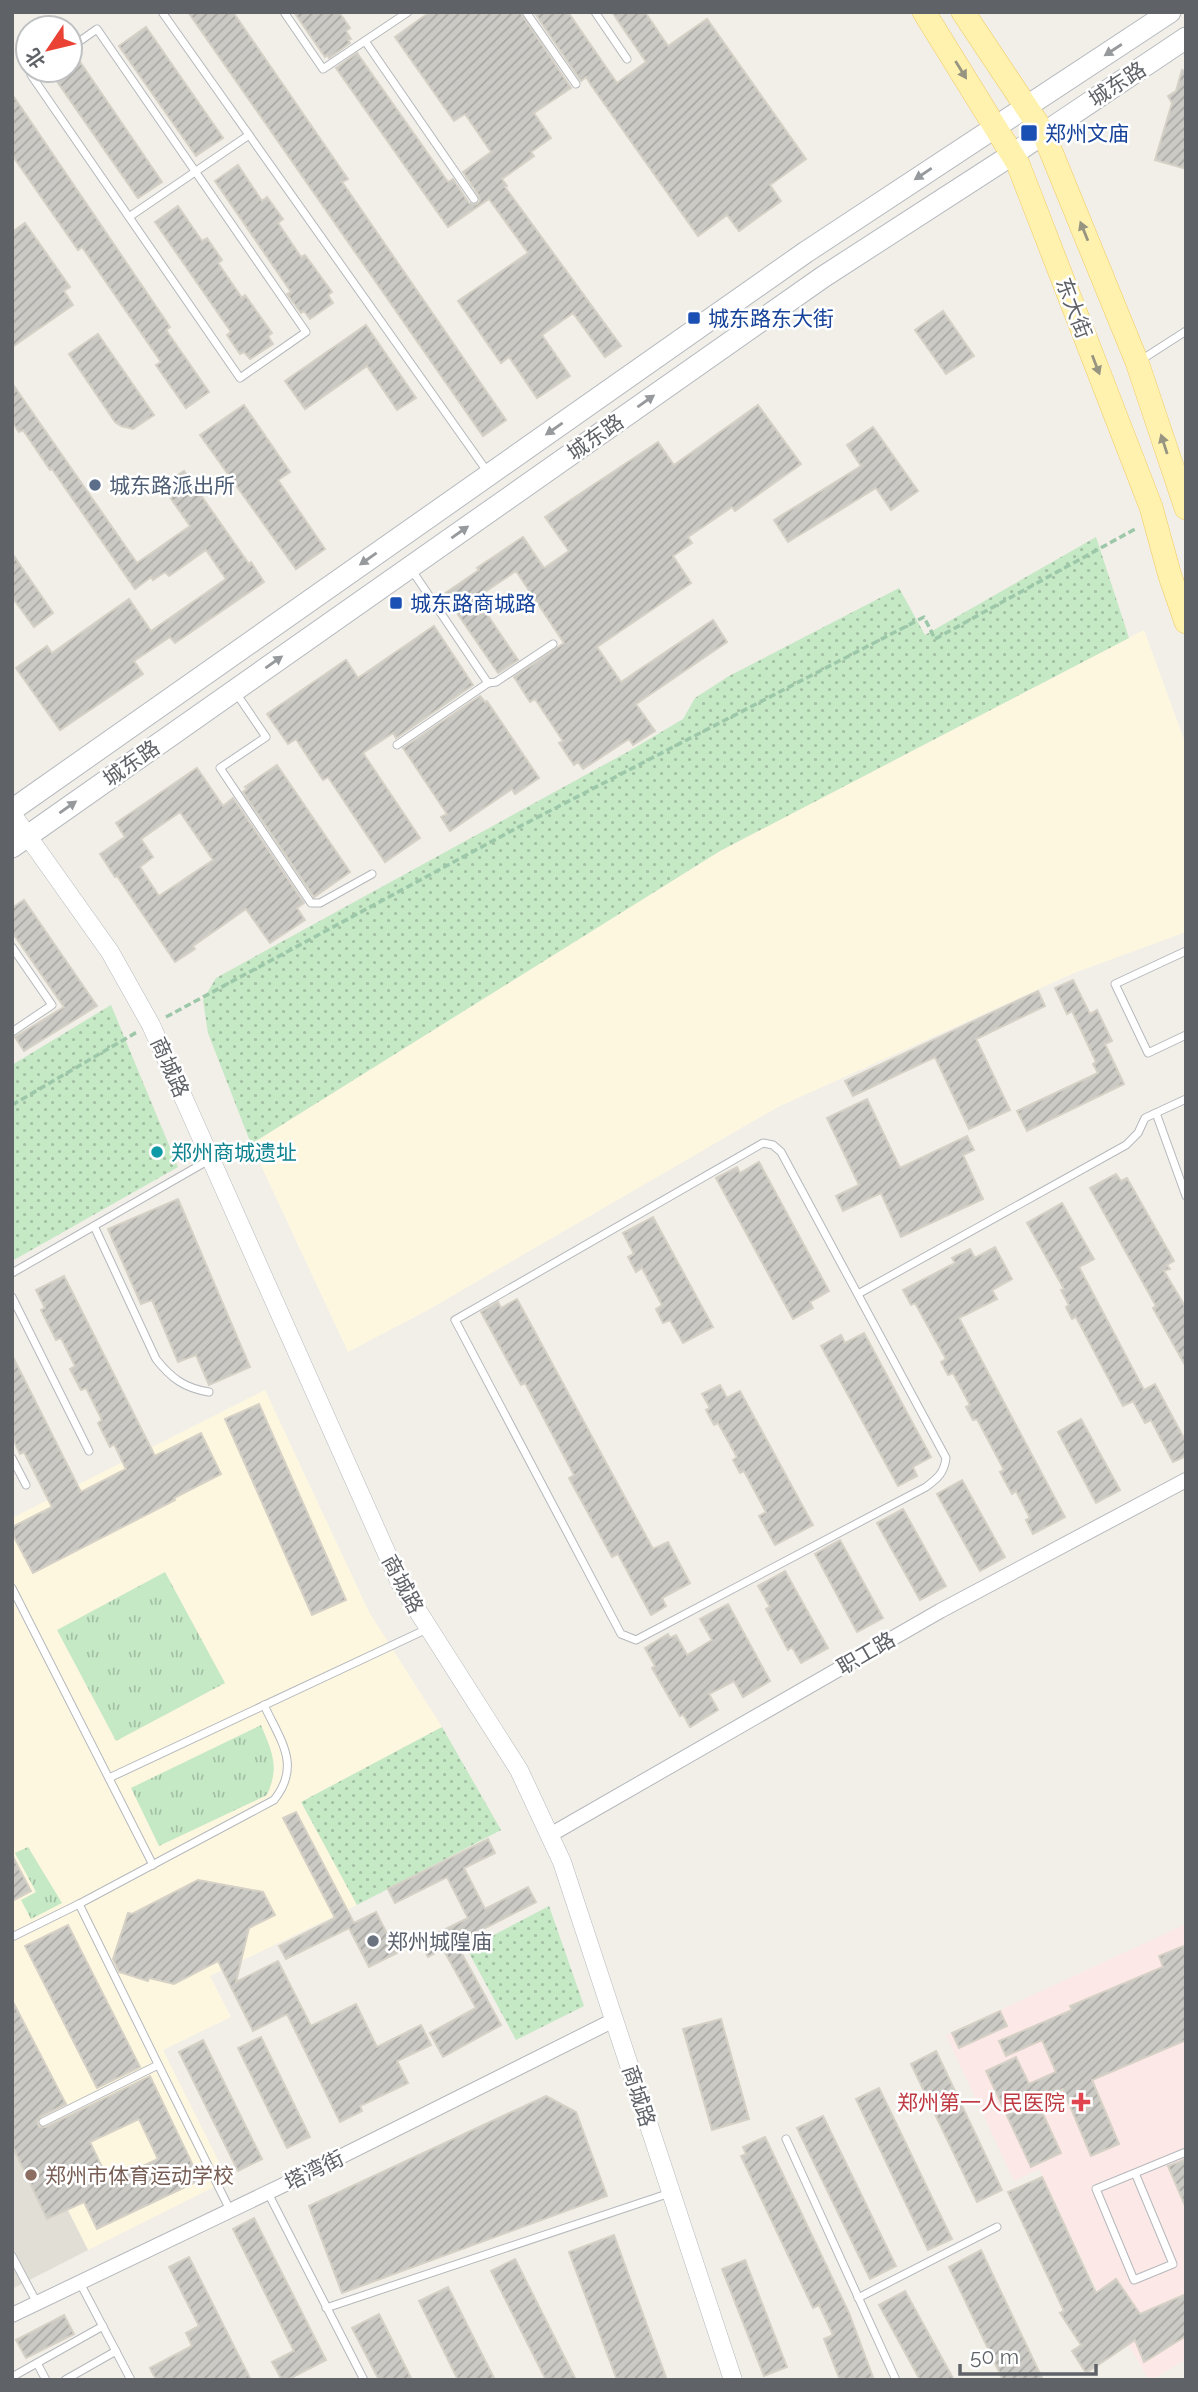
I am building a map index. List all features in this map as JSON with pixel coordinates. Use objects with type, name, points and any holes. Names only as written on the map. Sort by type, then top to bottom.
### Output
[{"type":"main road","name":"东大街","points":[[924,12],[996,125],[1023,177],[1154,519],[1186,622]]},
{"type":"main road","name":"东大街","points":[[963,12],[1043,132],[1137,362],[1186,508]]},
{"type":"main road","name":"城东路","points":[[12,812],[806,252],[1170,12]]},
{"type":"main road","name":"城东路","points":[[20,841],[823,277],[1186,38]]},
{"type":"street","name":"商城路","points":[[12,812],[20,841],[110,952],[151,1025],[400,1583],[519,1770],[550,1835],[562,1862],[733,2380]]},
{"type":"street","name":"职工路","points":[[550,1835],[940,1611],[1186,1479]]},
{"type":"street","name":"塔湾街","points":[[12,2315],[268,2193],[614,2020]]},
{"type":"lane","points":[[162,12],[489,475]]},
{"type":"lane","points":[[284,12],[323,69],[408,12]]},
{"type":"lane","points":[[526,12],[576,84]]},
{"type":"lane","points":[[595,12],[627,59]]},
{"type":"lane","points":[[37,84],[240,378],[306,332],[97,29],[84,38]]},
{"type":"lane","points":[[365,41],[474,199]]},
{"type":"lane","points":[[129,217],[249,135]]},
{"type":"lane","points":[[1137,362],[1186,331]]},
{"type":"lane","points":[[410,567],[488,683]]},
{"type":"lane","points":[[397,745],[488,683],[496,682],[553,644]]},
{"type":"lane","points":[[234,690],[266,737],[220,768],[311,903],[320,903],[372,874]]},
{"type":"lane","points":[[12,947],[52,1005],[12,1032]]},
{"type":"lane","points":[[1186,951],[1115,984],[1148,1053],[1186,1035]]},
{"type":"lane","points":[[858,1294],[1126,1145],[1138,1133],[1145,1118],[1186,1099]]},
{"type":"lane","points":[[1156,1113],[1186,1196]]},
{"type":"lane","points":[[763,1143],[773,1145],[781,1152],[858,1294],[946,1458],[939,1478],[636,1640],[621,1634],[455,1320],[763,1143]]},
{"type":"lane","points":[[12,1272],[211,1159]]},
{"type":"lane","points":[[94,1226],[156,1359],[169,1375],[188,1388],[209,1392]]},
{"type":"lane","points":[[12,1297],[89,1451]]},
{"type":"lane","points":[[12,1458],[26,1485]]},
{"type":"lane","points":[[12,1588],[153,1865]]},
{"type":"lane","points":[[109,1777],[427,1629]]},
{"type":"lane","points":[[12,1937],[274,1800],[288,1776],[289,1760],[264,1705]]},
{"type":"lane","points":[[79,1904],[230,2210]]},
{"type":"lane","points":[[43,2122],[158,2065]]},
{"type":"lane","points":[[786,2139],[896,2380]]},
{"type":"lane","points":[[1135,2173],[1173,2264],[1134,2280],[1096,2189],[1186,2152]]},
{"type":"lane","points":[[326,2308],[671,2192]]},
{"type":"lane","points":[[268,2193],[364,2380]]},
{"type":"lane","points":[[858,2298],[997,2227]]},
{"type":"lane","points":[[12,2256],[37,2304]]},
{"type":"lane","points":[[80,2283],[131,2380]]},
{"type":"lane","points":[[12,2377],[103,2326]]},
{"type":"lane","points":[[65,2380],[116,2351]]},
{"type":"lane","points":[[37,2363],[46,2380]]},
{"type":"path","points":[[12,1105],[151,1025],[513,830],[924,617],[935,639],[1154,519]]},
{"type":"shaded area","points":[[1144,630],[1186,745],[1186,932],[1074,973],[778,1107],[428,1310],[348,1352],[251,1144],[720,851]]},
{"type":"shaded area","points":[[265,1390],[369,1612],[442,1727],[302,1802],[357,1905],[210,1976],[231,2017],[163,2050],[228,2180],[88,2250],[12,2099],[12,1518]]},
{"type":"shaded area","name":"郑州第一人民医院","points":[[1186,1924],[1186,2359],[1149,2380],[1096,2288],[1039,2169],[1014,2181],[946,2035]]},
{"type":"shaded area","name":"郑州市体育运动学校","points":[[12,2099],[88,2250],[12,2289]]},
{"type":"green space","points":[[1096,537],[1129,638],[720,851],[251,1144],[208,1033],[203,1000],[216,978],[631,750],[683,719],[695,698],[729,676],[899,588],[925,635]]},
{"type":"green space","points":[[111,1005],[178,1167],[12,1261],[12,1065]]},
{"type":"green space","points":[[165,1572],[225,1683],[116,1741],[57,1630]]},
{"type":"green space","points":[[261,1725],[274,1767],[267,1795],[159,1846],[131,1788]]},
{"type":"green space","points":[[442,1727],[501,1830],[357,1905],[301,1802]]},
{"type":"green space","points":[[28,1847],[62,1903],[31,1919],[21,1900],[36,1892],[15,1853]]},
{"type":"green space","points":[[549,1906],[584,2006],[516,2040],[467,1949]]},
{"type":"building","points":[[188,12],[233,12],[348,179],[342,182],[506,420],[483,436]]},
{"type":"building","points":[[294,12],[339,12],[350,28],[346,31],[351,39],[348,40],[350,43],[329,58],[327,55],[325,57]]},
{"type":"building","points":[[430,12],[520,12],[571,88],[534,113],[551,138],[531,152],[534,156],[502,179],[507,186],[505,187],[621,346],[605,357],[573,313],[542,335],[570,376],[537,398],[509,357],[501,363],[458,301],[528,253],[489,199],[448,227],[336,68],[357,53],[448,182],[453,179],[469,203],[477,204],[480,201],[479,196],[463,172],[491,152],[465,114],[454,121],[395,37]]},
{"type":"building","points":[[534,12],[568,12],[617,83],[646,62],[612,12],[645,12],[668,46],[707,19],[806,159],[770,185],[781,201],[739,231],[727,215],[698,236],[586,77],[581,81]]},
{"type":"building","points":[[146,27],[223,138],[196,156],[119,46]]},
{"type":"building","points":[[84,68],[162,182],[138,198],[59,84],[84,84]]},
{"type":"building","points":[[1182,70],[1186,71],[1186,169],[1155,160],[1172,103],[1168,96],[1176,91]]},
{"type":"building","points":[[12,94],[170,327],[166,330],[209,392],[186,408],[156,365],[161,362],[82,247],[78,250],[12,155]]},
{"type":"building","points":[[238,165],[262,201],[267,197],[283,219],[278,223],[301,257],[305,255],[332,292],[328,295],[333,303],[310,319],[304,311],[301,313],[287,294],[291,292],[215,181]]},
{"type":"building","points":[[178,206],[202,241],[207,238],[222,260],[218,263],[242,298],[245,295],[272,333],[268,336],[273,344],[250,359],[244,352],[240,354],[227,335],[231,332],[155,222]]},
{"type":"building","points":[[25,223],[70,287],[64,291],[73,305],[12,347],[12,232]]},
{"type":"building","points":[[943,311],[974,356],[946,374],[915,330]]},
{"type":"building","points":[[366,325],[416,398],[397,410],[367,366],[305,409],[285,381]]},
{"type":"building","points":[[98,334],[154,415],[133,429],[115,422],[69,354]]},
{"type":"building","points":[[12,383],[137,563],[190,526],[162,486],[184,471],[264,582],[175,643],[170,637],[134,661],[143,674],[60,730],[16,668],[47,646],[52,653],[129,599],[151,631],[226,579],[206,550],[169,576],[165,572],[153,580],[151,577],[135,589],[52,469],[50,470],[23,430],[19,432],[12,422]]},
{"type":"building","points":[[244,405],[290,472],[278,480],[325,549],[296,569],[200,435]]},
{"type":"building","points":[[758,405],[801,464],[735,511],[732,507],[688,537],[692,543],[673,556],[691,583],[597,647],[621,682],[713,620],[727,642],[636,704],[655,731],[633,745],[629,739],[583,769],[578,762],[574,765],[559,743],[563,741],[535,699],[530,702],[514,677],[564,643],[516,571],[476,598],[518,660],[498,673],[444,594],[523,537],[544,568],[569,551],[545,517],[658,442],[674,465]]},
{"type":"building","points":[[873,427],[918,491],[891,510],[876,488],[788,542],[774,520],[861,466],[847,445]]},
{"type":"building","points":[[12,553],[53,613],[34,627],[12,597]]},
{"type":"building","points":[[434,626],[473,685],[396,738],[393,733],[363,753],[420,838],[385,862],[328,777],[323,780],[296,739],[288,744],[267,714],[346,660],[358,678]]},
{"type":"building","points":[[480,696],[487,701],[539,778],[515,794],[512,789],[450,831],[441,817],[447,814],[403,748]]},
{"type":"building","points":[[277,765],[350,872],[314,897],[243,792],[247,789],[245,787]]},
{"type":"building","points":[[197,768],[223,806],[233,798],[304,903],[297,908],[305,920],[270,943],[246,909],[175,962],[100,854],[125,837],[116,823]],"holes":[[[180,812],[213,860],[159,896],[140,867],[153,857],[141,839]]]},
{"type":"building","points":[[24,900],[97,1006],[24,1051],[15,1037],[64,1007],[12,932],[12,908]]},
{"type":"building","points":[[1073,980],[1090,1014],[1097,1010],[1112,1041],[1105,1044],[1124,1084],[1027,1131],[1017,1111],[1098,1073],[1093,1064],[1096,1062],[1072,1011],[1067,1014],[1055,988]]},
{"type":"building","points":[[1038,991],[1045,1006],[976,1039],[1010,1110],[969,1129],[935,1057],[853,1096],[845,1081]]},
{"type":"building","points":[[867,1099],[900,1168],[967,1136],[974,1150],[963,1155],[983,1199],[901,1237],[881,1193],[843,1211],[836,1196],[859,1185],[827,1118]]},
{"type":"building","points":[[759,1162],[829,1291],[810,1302],[813,1308],[793,1319],[716,1178],[737,1167],[740,1173]]},
{"type":"building","points":[[1116,1174],[1121,1181],[1127,1178],[1174,1261],[1167,1265],[1170,1269],[1164,1271],[1186,1308],[1186,1367],[1153,1308],[1156,1306],[1090,1188]]},
{"type":"building","points":[[178,1199],[250,1367],[209,1385],[196,1355],[178,1362],[152,1300],[141,1304],[108,1229]]},
{"type":"building","points":[[1062,1203],[1094,1259],[1079,1267],[1144,1390],[1155,1384],[1186,1442],[1186,1456],[1173,1462],[1151,1420],[1145,1423],[1133,1401],[1123,1406],[1076,1317],[1072,1319],[1066,1307],[1069,1305],[1061,1290],[1064,1289],[1027,1223]]},
{"type":"building","points":[[653,1217],[713,1327],[683,1343],[670,1320],[663,1323],[656,1309],[662,1305],[642,1268],[636,1272],[628,1257],[634,1254],[623,1233]]},
{"type":"building","points":[[995,1247],[1012,1279],[992,1290],[997,1299],[959,1318],[1065,1517],[1033,1534],[1026,1520],[1030,1518],[1016,1491],[1012,1494],[1000,1472],[1004,1470],[977,1419],[973,1420],[966,1407],[970,1405],[953,1373],[948,1375],[941,1362],[946,1359],[915,1303],[911,1305],[903,1290],[955,1263],[952,1258],[970,1249],[975,1258]]},
{"type":"building","points":[[64,1276],[155,1456],[201,1433],[221,1474],[33,1573],[12,1533],[12,1527],[52,1507],[24,1452],[20,1454],[12,1437],[12,1355],[81,1492],[126,1469],[114,1444],[110,1447],[98,1423],[102,1420],[86,1388],[81,1390],[70,1369],[75,1366],[61,1338],[56,1340],[41,1310],[45,1308],[36,1290]]},
{"type":"building","points":[[517,1299],[653,1549],[668,1542],[690,1583],[662,1598],[666,1606],[651,1615],[618,1554],[612,1557],[569,1478],[574,1475],[525,1383],[521,1385],[481,1312],[498,1302],[501,1308]]},
{"type":"building","points":[[864,1333],[931,1457],[913,1467],[917,1476],[898,1486],[821,1346],[841,1335],[845,1343]]},
{"type":"building","points":[[720,1385],[727,1398],[740,1391],[813,1525],[775,1545],[759,1516],[766,1512],[744,1471],[740,1473],[733,1460],[737,1457],[718,1423],[714,1425],[706,1410],[710,1408],[702,1394]]},
{"type":"building","points":[[259,1404],[346,1600],[312,1615],[225,1419]]},
{"type":"building","points":[[1081,1419],[1120,1490],[1096,1503],[1058,1432]]},
{"type":"building","points":[[962,1480],[1005,1557],[980,1571],[937,1494]]},
{"type":"building","points":[[903,1509],[946,1586],[920,1600],[877,1523]]},
{"type":"building","points":[[840,1540],[883,1618],[857,1632],[815,1554]]},
{"type":"building","points":[[785,1571],[828,1648],[801,1663],[792,1647],[788,1650],[766,1609],[770,1607],[758,1586]]},
{"type":"building","points":[[728,1604],[770,1681],[743,1697],[734,1681],[709,1694],[718,1710],[690,1727],[683,1714],[680,1716],[652,1668],[655,1666],[645,1648],[668,1634],[670,1638],[676,1635],[687,1655],[712,1640],[700,1619]]},
{"type":"building","points":[[296,1812],[354,1923],[376,1912],[397,1953],[369,1967],[349,1928],[286,1959],[279,1946],[335,1918],[283,1818]]},
{"type":"building","points":[[488,1839],[495,1853],[464,1868],[485,1909],[528,1887],[536,1902],[456,1943],[501,2025],[443,2057],[430,2033],[476,2008],[443,1949],[428,1957],[420,1942],[468,1918],[447,1877],[395,1903],[388,1889]]},
{"type":"building","points":[[12,1855],[31,1891],[12,1901]]},
{"type":"building","points":[[198,1880],[263,1892],[275,1915],[249,1928],[236,1982],[278,1961],[311,2026],[356,2004],[377,2047],[421,2025],[431,2045],[397,2061],[408,2083],[360,2106],[362,2111],[340,2122],[287,2014],[253,2031],[218,1961],[174,1984],[149,1978],[148,1981],[119,1972],[113,1959],[128,1913],[132,1914]]},
{"type":"building","points":[[68,1925],[140,2067],[97,2088],[25,1946]]},
{"type":"building","points":[[1186,1945],[1186,2040],[1092,2080],[1119,2144],[1091,2156],[1063,2089],[1037,2101],[1061,2153],[1031,2167],[986,2071],[1016,2057],[1029,2084],[1056,2072],[1042,2040],[1006,2056],[999,2041],[1072,2010],[1070,2006],[1163,1967],[1159,1956]]},
{"type":"building","points":[[12,2000],[66,2104],[40,2117],[37,2122],[39,2127],[46,2127],[150,2076],[200,2180],[97,2229],[84,2202],[47,2219],[12,2145]],"holes":[[[139,2119],[158,2159],[109,2182],[90,2142]]]},
{"type":"building","points":[[1000,2011],[1007,2026],[959,2048],[952,2033]]},
{"type":"building","points":[[721,2019],[749,2119],[712,2130],[683,2029]]},
{"type":"building","points":[[261,2037],[310,2137],[287,2148],[238,2048]]},
{"type":"building","points":[[203,2040],[262,2159],[238,2171],[179,2052]]},
{"type":"building","points":[[936,2051],[1002,2190],[977,2202],[911,2064]]},
{"type":"building","points":[[879,2088],[952,2239],[928,2250],[856,2099]]},
{"type":"building","points":[[546,2096],[576,2112],[607,2196],[342,2293],[309,2206]]},
{"type":"building","points":[[823,2116],[896,2266],[870,2279],[797,2128]]},
{"type":"building","points":[[765,2137],[849,2313],[874,2380],[840,2380],[824,2339],[833,2335],[819,2305],[813,2308],[741,2156],[746,2154],[743,2147]]},
{"type":"building","points":[[1186,2159],[1186,2208],[1168,2166]]},
{"type":"building","points":[[1042,2177],[1096,2293],[1116,2279],[1140,2314],[1186,2294],[1186,2336],[1144,2362],[1135,2340],[1086,2373],[1072,2351],[1081,2345],[1060,2313],[1064,2311],[1008,2192]]},
{"type":"building","points":[[254,2218],[326,2360],[287,2380],[282,2380],[272,2362],[294,2351],[233,2229]]},
{"type":"building","points":[[614,2235],[667,2380],[617,2380],[569,2252]]},
{"type":"building","points":[[981,2250],[1043,2380],[1003,2380],[949,2267]]},
{"type":"building","points":[[189,2257],[251,2380],[156,2380],[150,2368],[192,2346],[186,2333],[199,2326],[169,2267]]},
{"type":"building","points":[[515,2259],[576,2380],[546,2380],[491,2271]]},
{"type":"building","points":[[745,2260],[787,2367],[764,2376],[722,2269]]},
{"type":"building","points":[[448,2287],[495,2380],[458,2380],[419,2301]]},
{"type":"building","points":[[905,2291],[954,2380],[920,2380],[879,2305]]},
{"type":"building","points":[[379,2314],[412,2380],[379,2380],[352,2328]]},
{"type":"building","points":[[64,2315],[74,2334],[26,2358],[16,2340]]},
{"type":"place","name":"郑州文庙","points":[[1029,133]]},
{"type":"place","name":"城东路东大街","points":[[694,318]]},
{"type":"place","name":"城东路派出所","points":[[95,485]]},
{"type":"place","name":"城东路商城路","points":[[396,603]]},
{"type":"place","name":"郑州商城遗址","points":[[157,1152]]},
{"type":"place","name":"郑州城隍庙","points":[[373,1941]]},
{"type":"place","name":"郑州第一人民医院","points":[[1081,2102]]},
{"type":"place","name":"郑州市体育运动学校","points":[[31,2175]]}]
